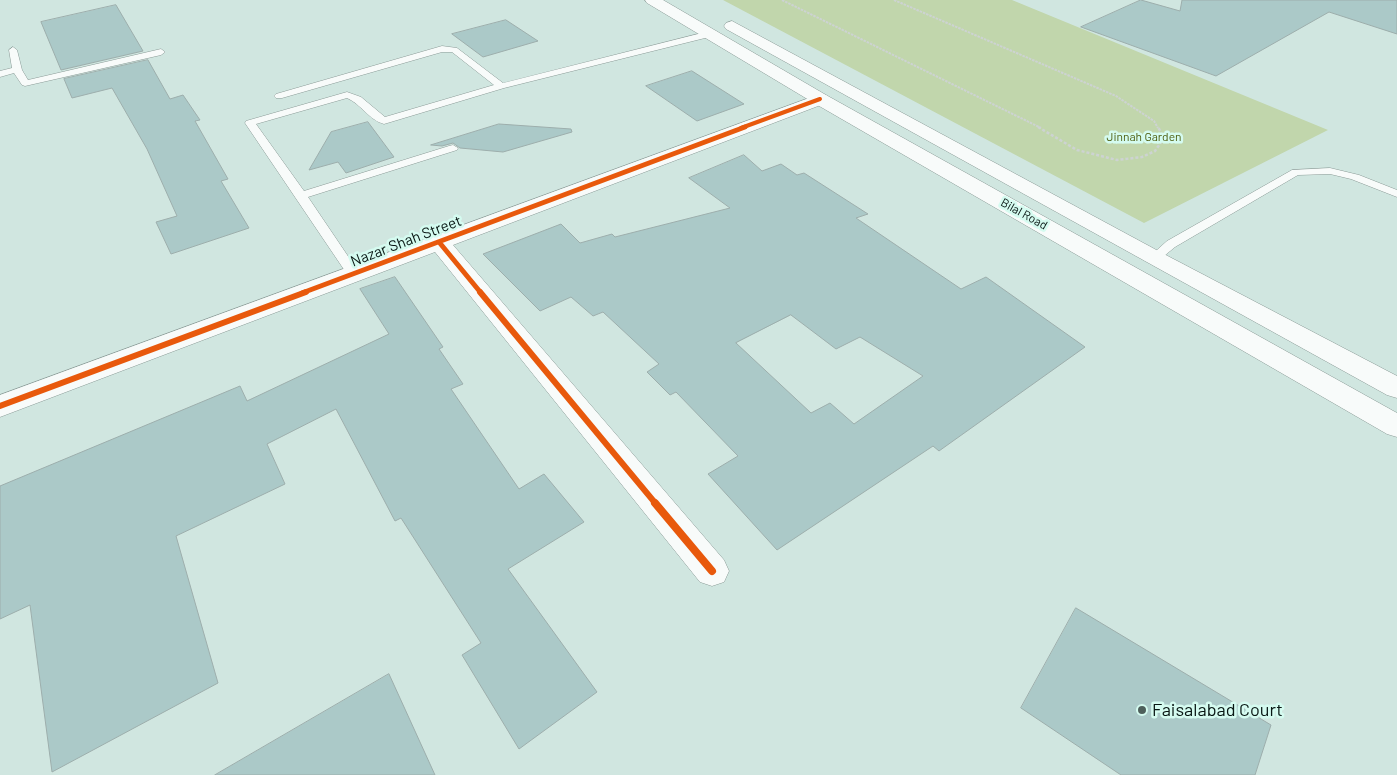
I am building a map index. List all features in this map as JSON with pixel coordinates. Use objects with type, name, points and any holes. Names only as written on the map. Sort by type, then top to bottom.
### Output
[{"type":"main road","name":"Bilal Road","points":[[652,0],[820,99],[1397,426]]},
{"type":"main road","name":"Bilal Road","points":[[684,0],[1154,258],[1397,388]]},
{"type":"main road","name":"Nazar Shah Street","points":[[0,406],[820,99]]},
{"type":"main road","points":[[439,242],[712,571]]},
{"type":"lane","points":[[354,274],[250,123],[347,95],[356,97],[377,118],[384,121],[501,86],[710,34]]},
{"type":"lane","points":[[279,96],[442,49],[454,50],[501,86]]},
{"type":"lane","points":[[13,50],[17,70],[25,83],[161,52]]},
{"type":"lane","points":[[0,74],[17,70]]},
{"type":"lane","points":[[301,195],[454,148]]},
{"type":"lane","points":[[1154,258],[1171,244],[1296,172],[1330,171],[1355,177],[1397,194]]},
{"type":"path","points":[[782,0],[1040,128],[1077,150],[1117,160],[1142,157],[1156,151],[1164,138],[1154,121],[1116,96],[894,0]]},
{"type":"green space","name":"Jinnah Garden","points":[[723,0],[1012,0],[1328,130],[1144,223]]},
{"type":"building","points":[[1141,0],[1180,11],[1182,0],[1397,0],[1397,34],[1329,12],[1216,76],[1081,27]]},
{"type":"building","points":[[116,5],[143,51],[61,70],[41,22]]},
{"type":"building","points":[[506,20],[538,41],[483,57],[452,34]]},
{"type":"building","points":[[148,60],[170,99],[183,95],[200,120],[195,121],[228,179],[221,181],[249,228],[171,254],[156,222],[177,216],[147,149],[112,88],[72,98],[64,79]]},
{"type":"building","points":[[692,71],[744,104],[697,121],[646,86]]},
{"type":"building","points":[[368,122],[394,157],[346,173],[338,162],[309,170],[331,132]]},
{"type":"building","points":[[499,124],[571,129],[572,132],[503,152],[460,148],[453,143],[442,146],[431,145]]},
{"type":"building","points":[[744,155],[762,171],[781,164],[797,175],[804,173],[868,214],[856,218],[961,289],[986,277],[1085,347],[939,451],[933,446],[777,550],[708,474],[738,456],[676,392],[670,395],[647,372],[659,364],[603,312],[593,316],[571,297],[540,311],[483,254],[561,224],[580,243],[612,234],[615,237],[730,208],[689,178]],"holes":[[[791,315],[836,349],[860,337],[923,376],[854,424],[830,403],[811,413],[736,343]]]},
{"type":"building","points":[[395,277],[443,347],[439,349],[463,384],[451,389],[519,489],[544,474],[584,522],[508,569],[597,692],[519,749],[462,655],[481,643],[401,518],[395,521],[336,409],[267,444],[285,484],[176,536],[218,683],[52,772],[30,605],[0,619],[0,486],[240,386],[247,401],[389,334],[360,289]]},
{"type":"building","points":[[1076,608],[1271,725],[1255,775],[1121,775],[1021,708]]},
{"type":"building","points":[[389,674],[435,775],[215,775]]},
{"type":"cycle path","points":[[0,406],[820,99]]},
{"type":"cycle path","points":[[439,242],[712,571]]},
{"type":"place","name":"Faisalabad Court","points":[[1142,710]]}]
